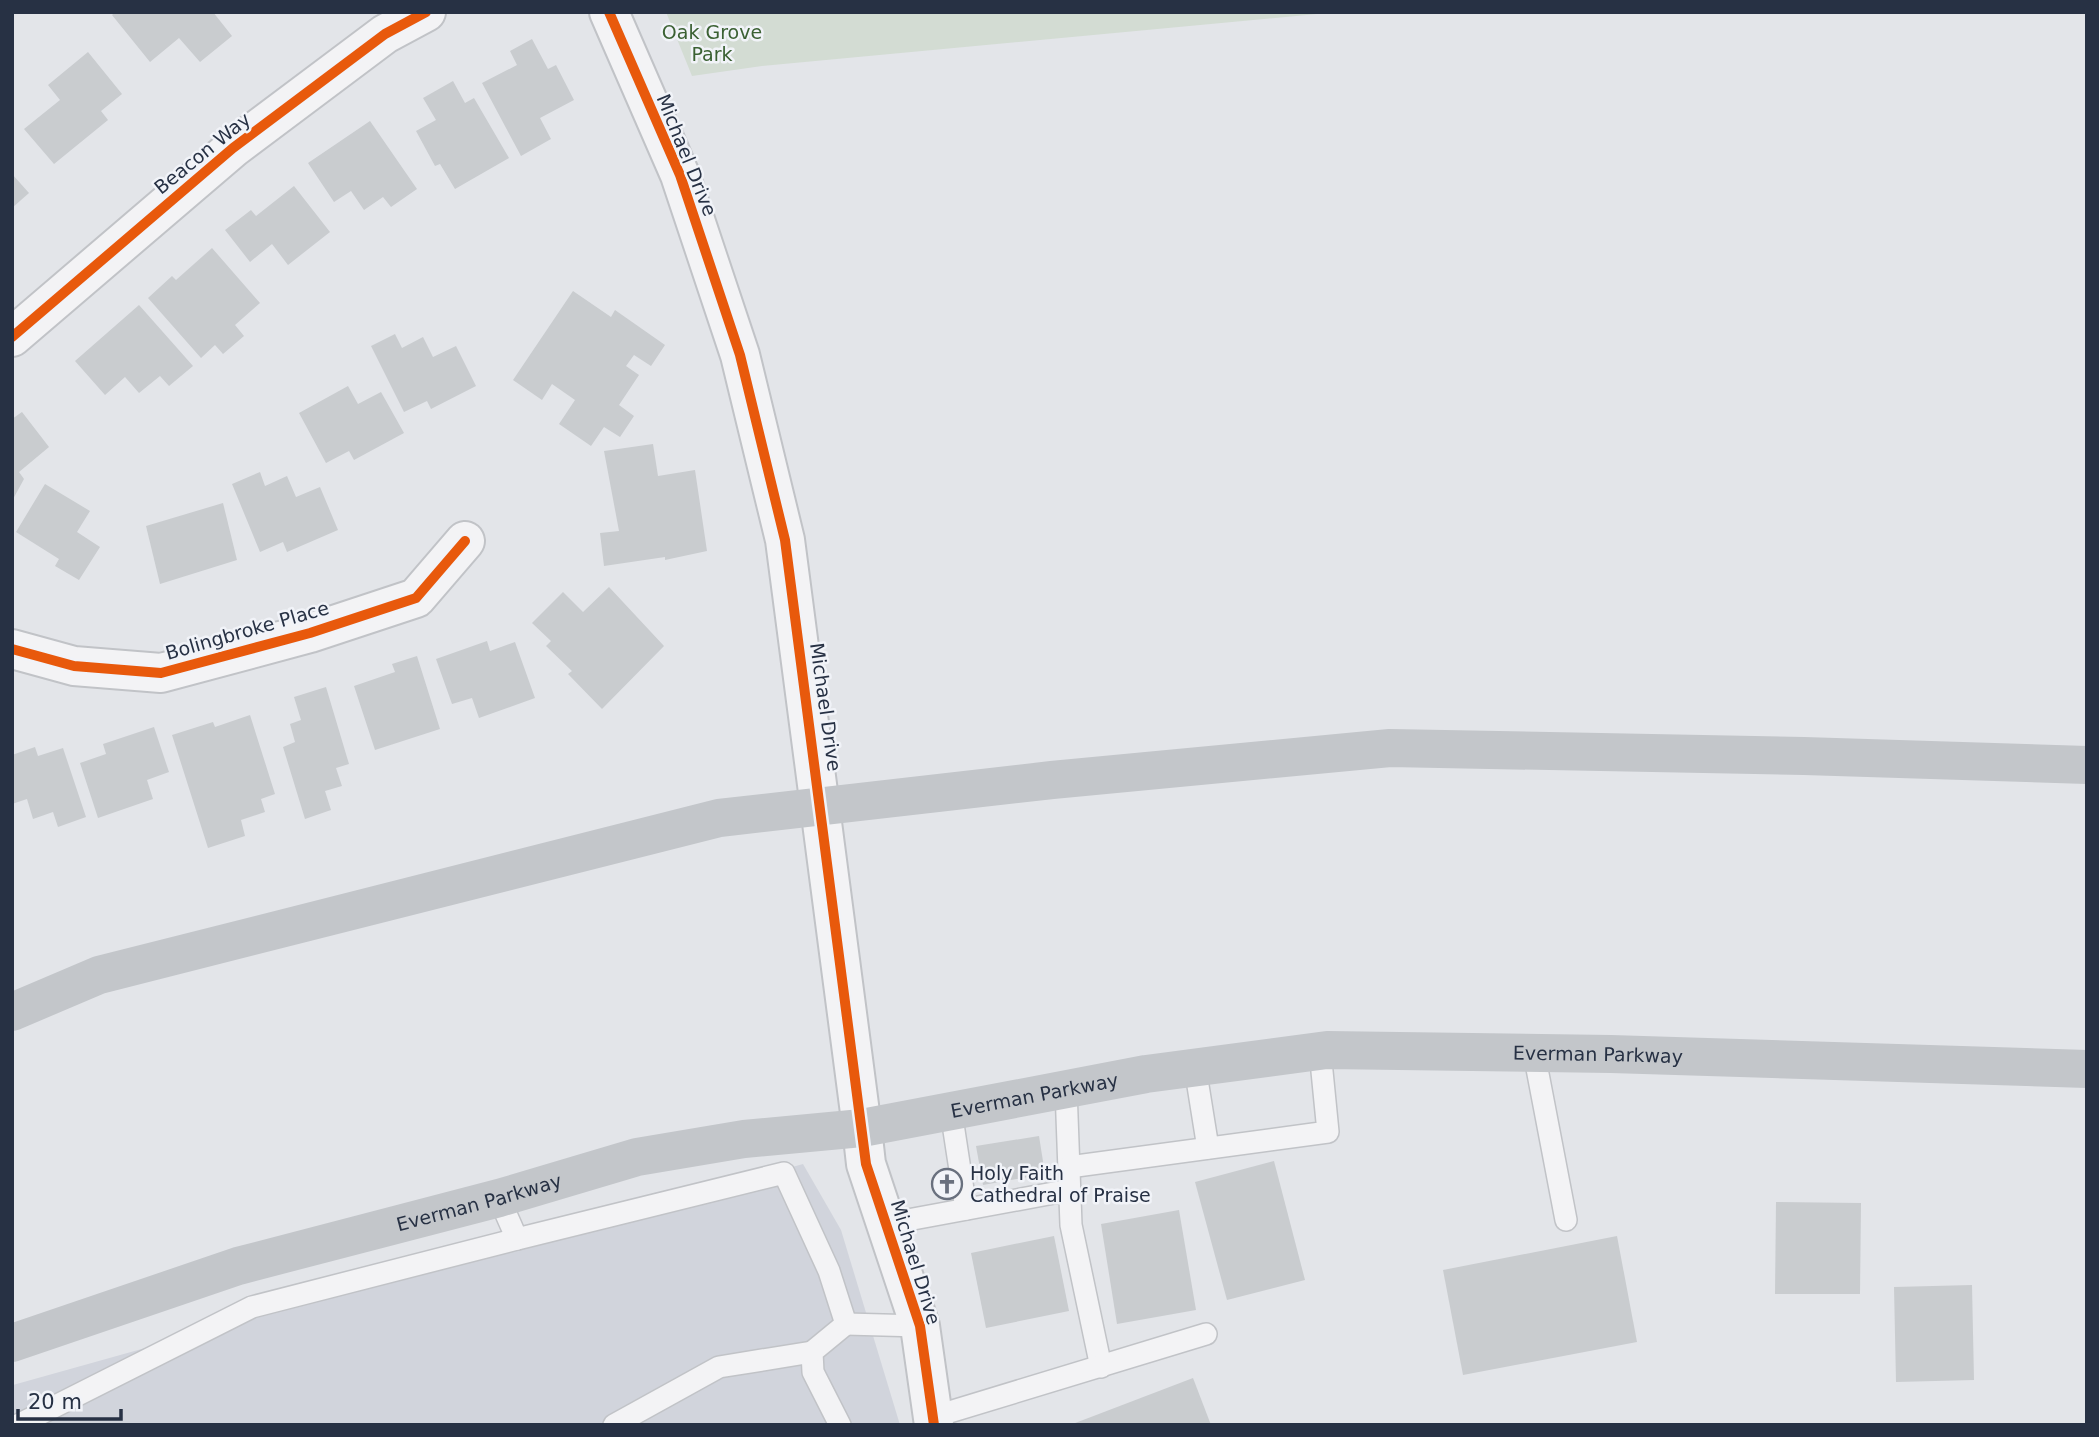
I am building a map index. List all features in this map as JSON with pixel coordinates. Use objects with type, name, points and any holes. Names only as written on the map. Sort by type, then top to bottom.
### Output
[{"type":"main road","points":[[12,1012],[99,975],[706,821],[822,807],[1052,780],[1390,748],[1804,755],[2087,765]]},
{"type":"main road","name":"Everman Parkway","points":[[12,1343],[238,1266],[499,1198],[637,1157],[744,1139],[862,1128],[1195,1067],[1320,1051],[1534,1053],[2087,1069]]},
{"type":"street","name":"Beacon Way","points":[[12,337],[233,148],[385,34],[426,12]]},
{"type":"street","name":"Michael Drive","points":[[609,12],[680,175],[740,355],[785,540],[822,807],[866,1164],[919,1326],[933,1421]]},
{"type":"street","name":"Bolingbroke Place","points":[[12,649],[74,666],[161,673],[310,633],[416,597],[464,541]]},
{"type":"lane","points":[[1069,1167],[1328,1132],[1320,1051]]},
{"type":"lane","points":[[1534,1053],[1566,1220]]},
{"type":"lane","points":[[1195,1067],[1208,1148]]},
{"type":"lane","points":[[1066,1089],[1072,1225],[1101,1367]]},
{"type":"lane","points":[[951,1111],[966,1209]]},
{"type":"lane","points":[[18,1425],[252,1307],[783,1173],[829,1271],[846,1324]]},
{"type":"lane","points":[[886,1224],[1070,1190]]},
{"type":"lane","points":[[499,1198],[517,1240]]},
{"type":"lane","points":[[614,1425],[719,1367],[812,1352],[846,1324],[919,1326]]},
{"type":"lane","points":[[933,1421],[1206,1334]]},
{"type":"lane","points":[[812,1352],[813,1372],[840,1425]]},
{"type":"shaded area","points":[[803,1164],[841,1230],[900,1425],[12,1425],[13,1385]]},
{"type":"green space","name":"Oak Grove Park","points":[[666,12],[1338,12],[762,66],[692,76]]},
{"type":"building","points":[[115,12],[213,12],[232,36],[200,62],[179,38],[150,62],[112,15]]},
{"type":"building","points":[[532,39],[548,69],[556,65],[574,100],[540,118],[551,139],[521,156],[482,83],[517,65],[510,51]]},
{"type":"building","points":[[88,52],[122,94],[101,111],[108,120],[54,164],[24,129],[60,100],[48,85]]},
{"type":"building","points":[[453,81],[465,103],[474,98],[509,158],[455,189],[440,164],[435,166],[416,131],[436,120],[423,98]]},
{"type":"building","points":[[370,121],[417,189],[391,207],[383,197],[364,210],[351,191],[334,202],[308,163]]},
{"type":"building","points":[[12,174],[29,193],[12,208]]},
{"type":"building","points":[[294,186],[330,232],[288,265],[272,244],[250,262],[225,230],[251,210],[256,216]]},
{"type":"building","points":[[212,248],[260,303],[235,325],[244,336],[223,354],[215,345],[201,358],[148,298],[172,276],[176,280]]},
{"type":"building","points":[[573,291],[611,317],[615,310],[665,345],[651,366],[634,355],[626,366],[639,375],[619,405],[634,416],[620,437],[604,427],[591,446],[559,424],[575,400],[552,384],[542,400],[513,380]]},
{"type":"building","points":[[139,305],[193,366],[169,386],[160,376],[139,393],[125,377],[105,395],[75,361]]},
{"type":"building","points":[[395,334],[402,348],[423,337],[433,357],[456,346],[476,386],[431,409],[427,401],[404,412],[371,346]]},
{"type":"building","points":[[348,386],[358,404],[381,392],[404,433],[354,460],[349,451],[326,463],[299,413]]},
{"type":"building","points":[[22,412],[49,447],[19,472],[24,479],[12,501],[12,419]]},
{"type":"building","points":[[653,444],[658,476],[695,470],[707,551],[665,560],[665,557],[604,566],[600,533],[619,531],[604,451]]},
{"type":"building","points":[[260,472],[265,486],[287,476],[296,497],[320,487],[338,530],[287,552],[283,542],[260,552],[232,484]]},
{"type":"building","points":[[45,484],[90,511],[77,532],[100,547],[79,580],[55,566],[59,559],[16,532]]},
{"type":"building","points":[[223,503],[237,560],[160,584],[146,526]]},
{"type":"building","points":[[609,587],[664,646],[602,709],[568,674],[572,671],[546,646],[551,641],[532,623],[563,592],[583,612]]},
{"type":"building","points":[[487,641],[490,651],[515,642],[535,698],[479,718],[472,698],[452,704],[436,659]]},
{"type":"building","points":[[417,656],[440,729],[375,750],[354,686],[395,672],[392,664]]},
{"type":"building","points":[[326,687],[349,764],[336,768],[342,786],[325,791],[331,810],[305,819],[283,747],[295,742],[290,724],[301,720],[294,697]]},
{"type":"building","points":[[250,715],[275,794],[261,799],[265,812],[241,820],[245,836],[208,848],[172,735],[213,722],[215,727]]},
{"type":"building","points":[[154,727],[169,772],[147,780],[153,799],[98,818],[80,763],[106,754],[103,744]]},
{"type":"building","points":[[35,747],[38,756],[63,748],[86,817],[58,827],[53,812],[33,819],[27,799],[12,804],[12,755]]},
{"type":"building","points":[[1039,1136],[1045,1174],[983,1185],[976,1146]]},
{"type":"building","points":[[1274,1161],[1305,1280],[1227,1300],[1195,1182]]},
{"type":"building","points":[[1776,1202],[1861,1203],[1860,1294],[1775,1294]]},
{"type":"building","points":[[1179,1210],[1196,1310],[1117,1324],[1101,1224]]},
{"type":"building","points":[[1054,1236],[1069,1311],[986,1328],[971,1253]]},
{"type":"building","points":[[1617,1236],[1637,1342],[1463,1375],[1443,1270]]},
{"type":"building","points":[[1972,1285],[1974,1380],[1896,1382],[1894,1287]]},
{"type":"building","points":[[1193,1378],[1211,1425],[1070,1425]]},
{"type":"cycle path","points":[[12,337],[233,148],[385,34],[426,12]]},
{"type":"cycle path","points":[[609,12],[680,175],[740,355],[785,540],[866,1164],[920,1326],[934,1425]]},
{"type":"cycle path","points":[[12,649],[74,666],[161,673],[310,633],[416,598],[465,541]]},
{"type":"place","name":"Holy Faith Cathedral of Praise","points":[[947,1184]]}]
